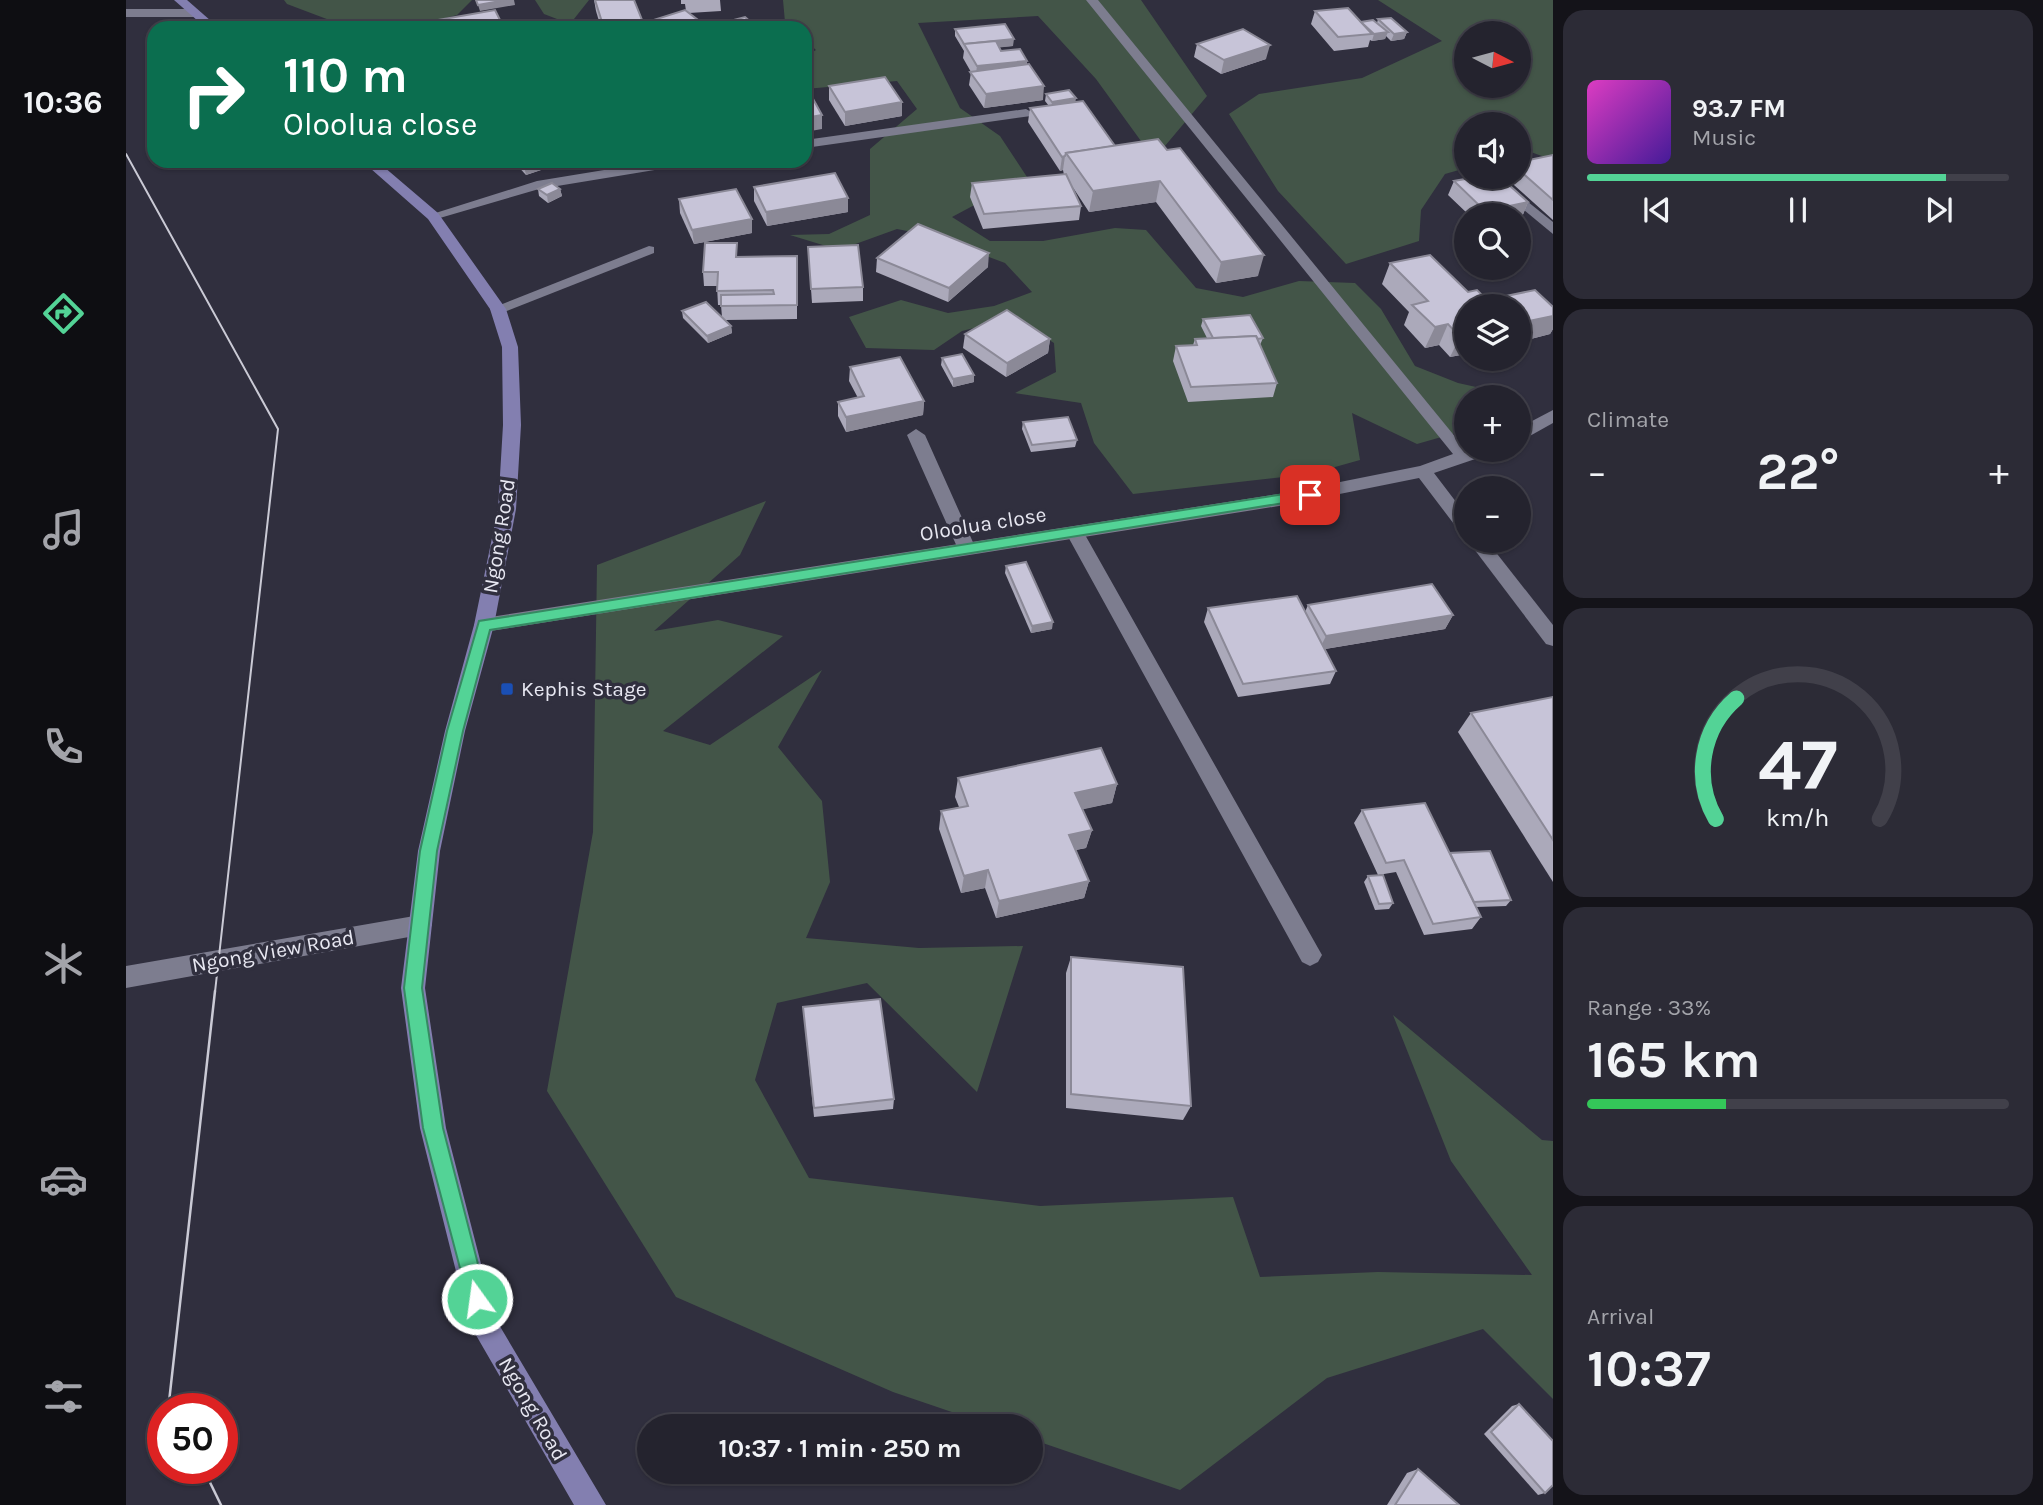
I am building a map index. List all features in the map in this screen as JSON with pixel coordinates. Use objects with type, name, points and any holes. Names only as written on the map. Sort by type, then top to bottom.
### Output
[{"type":"main road","points":[[180,0],[205,21]]},
{"type":"main road","name":"Ngong Road","points":[[377,168],[433,216],[498,309],[510,347],[512,425],[506,509],[484,625],[455,731],[429,851],[413,988],[433,1128],[483,1323],[591,1505]]},
{"type":"street","points":[[1092,0],[1454,444]]},
{"type":"street","points":[[126,13],[195,13]]},
{"type":"street","points":[[812,143],[1026,113]]},
{"type":"street","points":[[433,216],[537,185],[642,168]]},
{"type":"street","points":[[1517,197],[1553,230]]},
{"type":"street","points":[[498,309],[649,250]]},
{"type":"street","points":[[1531,429],[1553,416]]},
{"type":"street","points":[[916,435],[967,549]]},
{"type":"street","name":"Oloolua close","points":[[484,625],[1285,499],[1423,471],[1454,461]]},
{"type":"street","points":[[1423,471],[1454,511]]},
{"type":"street","points":[[1075,533],[1310,955]]},
{"type":"street","points":[[1486,553],[1553,639]]},
{"type":"street","name":"Ngong View Road","points":[[126,977],[420,925]]},
{"type":"green space","points":[[284,0],[472,0],[457,15],[434,21],[332,21],[287,4]]},
{"type":"green space","points":[[535,0],[589,0],[572,21],[562,21],[544,14]]},
{"type":"green space","points":[[783,0],[1141,0],[1207,96],[1154,159],[1096,79],[1038,16],[918,23],[960,108],[1000,136],[1027,177],[952,217],[990,241],[1043,241],[1115,228],[1146,230],[1196,288],[1243,297],[1299,281],[1355,283],[1381,309],[1415,366],[1467,385],[1454,385],[1454,433],[1417,444],[1352,413],[1360,460],[1310,474],[1133,494],[1094,443],[1081,403],[1015,393],[1056,372],[1054,343],[1014,318],[962,331],[934,350],[866,348],[849,317],[901,300],[948,313],[994,306],[1032,292],[1005,263],[933,236],[897,229],[839,250],[790,235],[829,234],[870,215],[870,149],[917,109],[897,81],[812,88],[812,52],[816,50],[812,46],[812,21],[785,21]]},
{"type":"green space","points":[[1378,0],[1553,0],[1553,160],[1531,152],[1531,112],[1454,112],[1454,171],[1445,174],[1421,210],[1419,241],[1346,264],[1278,191],[1229,114],[1259,94],[1362,78],[1442,41]]},
{"type":"green space","points":[[766,501],[740,555],[654,631],[718,620],[783,636],[663,731],[710,745],[822,670],[778,747],[822,801],[830,882],[806,938],[919,948],[1023,946],[977,1092],[867,983],[777,1003],[755,1080],[809,1178],[1040,1206],[1233,1197],[1260,1277],[1378,1272],[1532,1275],[1451,1161],[1393,1015],[1542,1140],[1553,1141],[1553,1399],[1483,1329],[1327,1378],[1180,1490],[1043,1443],[1043,1414],[958,1414],[893,1392],[676,1297],[547,1091],[593,832],[597,565]]},
{"type":"building","points":[[476,0],[506,0],[478,5]]},
{"type":"building","points":[[595,0],[634,0],[642,20],[634,21],[602,21]]},
{"type":"building","points":[[1348,8],[1372,34],[1338,37],[1315,11]]},
{"type":"building","points":[[495,10],[500,21],[438,21]]},
{"type":"building","points":[[685,10],[698,20],[695,21],[650,21]]},
{"type":"building","points":[[745,17],[750,21],[730,21]]},
{"type":"building","points":[[1391,18],[1407,32],[1394,34],[1378,19]]},
{"type":"building","points":[[1373,20],[1388,32],[1374,34],[1361,22]]},
{"type":"building","points":[[1005,24],[1014,39],[964,44],[955,29]]},
{"type":"building","points":[[1243,29],[1270,45],[1224,60],[1197,44]]},
{"type":"building","points":[[996,41],[1001,51],[1020,49],[1027,61],[977,66],[964,44]]},
{"type":"building","points":[[1029,64],[1044,86],[986,94],[970,72]]},
{"type":"building","points":[[885,77],[902,102],[845,112],[829,86]]},
{"type":"building","points":[[1069,90],[1076,98],[1052,102],[1046,94]]},
{"type":"building","points":[[812,97],[822,115],[812,117]]},
{"type":"building","points":[[1083,101],[1115,146],[1066,153],[1062,157],[1030,108]]},
{"type":"building","points":[[1158,139],[1167,150],[1180,148],[1264,255],[1221,262],[1160,181],[1093,191],[1066,153]]},
{"type":"building","points":[[1553,155],[1553,200],[1531,181],[1531,160]]},
{"type":"building","points":[[835,173],[848,198],[766,212],[754,187]]},
{"type":"building","points":[[1066,174],[1081,206],[984,214],[972,183]]},
{"type":"building","points":[[552,183],[560,189],[547,195],[538,189]]},
{"type":"building","points":[[736,189],[752,219],[692,230],[679,199]]},
{"type":"building","points":[[1462,189],[1513,189],[1528,202],[1523,203],[1477,203]]},
{"type":"building","points":[[918,224],[989,253],[949,288],[877,258]]},
{"type":"building","points":[[705,243],[737,243],[736,257],[797,256],[797,305],[721,306],[721,295],[774,294],[773,290],[717,291],[718,272],[703,272]]},
{"type":"building","points":[[858,245],[863,287],[811,289],[808,247]]},
{"type":"building","points":[[1430,255],[1468,292],[1477,290],[1481,294],[1454,294],[1454,330],[1448,324],[1435,327],[1412,305],[1428,301],[1390,263]]},
{"type":"building","points":[[1535,290],[1553,307],[1553,316],[1531,321],[1531,294],[1516,294]]},
{"type":"building","points":[[706,302],[731,326],[707,336],[682,311]]},
{"type":"building","points":[[1007,310],[1050,339],[1007,363],[965,334]]},
{"type":"building","points":[[1250,315],[1263,338],[1213,338],[1203,319]]},
{"type":"building","points":[[1256,336],[1277,383],[1191,387],[1176,346],[1197,345],[1195,339]]},
{"type":"building","points":[[962,354],[974,375],[953,379],[942,358]]},
{"type":"building","points":[[900,357],[924,401],[846,417],[838,402],[864,396],[850,367]]},
{"type":"building","points":[[1068,417],[1077,440],[1032,445],[1023,422]]},
{"type":"building","points":[[1026,562],[1053,622],[1032,626],[1006,566]]},
{"type":"building","points":[[1432,584],[1453,615],[1326,636],[1308,605]]},
{"type":"building","points":[[1297,596],[1336,671],[1243,684],[1208,608]]},
{"type":"building","points":[[1553,697],[1553,840],[1471,713]]},
{"type":"building","points":[[1101,748],[1117,784],[1075,793],[1092,830],[1069,835],[1089,881],[999,901],[988,870],[964,876],[941,811],[968,806],[958,778]]},
{"type":"building","points":[[1425,803],[1481,917],[1433,924],[1404,860],[1386,863],[1362,810]]},
{"type":"building","points":[[1490,851],[1511,900],[1474,902],[1450,853]]},
{"type":"building","points":[[1383,875],[1393,903],[1379,904],[1368,876]]},
{"type":"building","points":[[1071,957],[1183,967],[1191,1106],[1071,1094]]},
{"type":"building","points":[[880,999],[894,1099],[814,1108],[803,1007]]},
{"type":"building","points":[[1519,1404],[1553,1441],[1553,1485],[1545,1493],[1491,1432]]},
{"type":"building","points":[[1418,1469],[1459,1505],[1395,1505]]},
{"type":"tram line","points":[[126,154],[278,429],[215,992]]},
{"type":"tram line","points":[[170,1393],[215,991]]},
{"type":"tram line","points":[[211,1484],[221,1505]]},
{"type":"place","name":"Kephis Stage","points":[[507,689]]},
{"type":"route","points":[[477,1299],[433,1128],[413,988],[429,851],[455,731],[484,625],[1310,495]]}]
